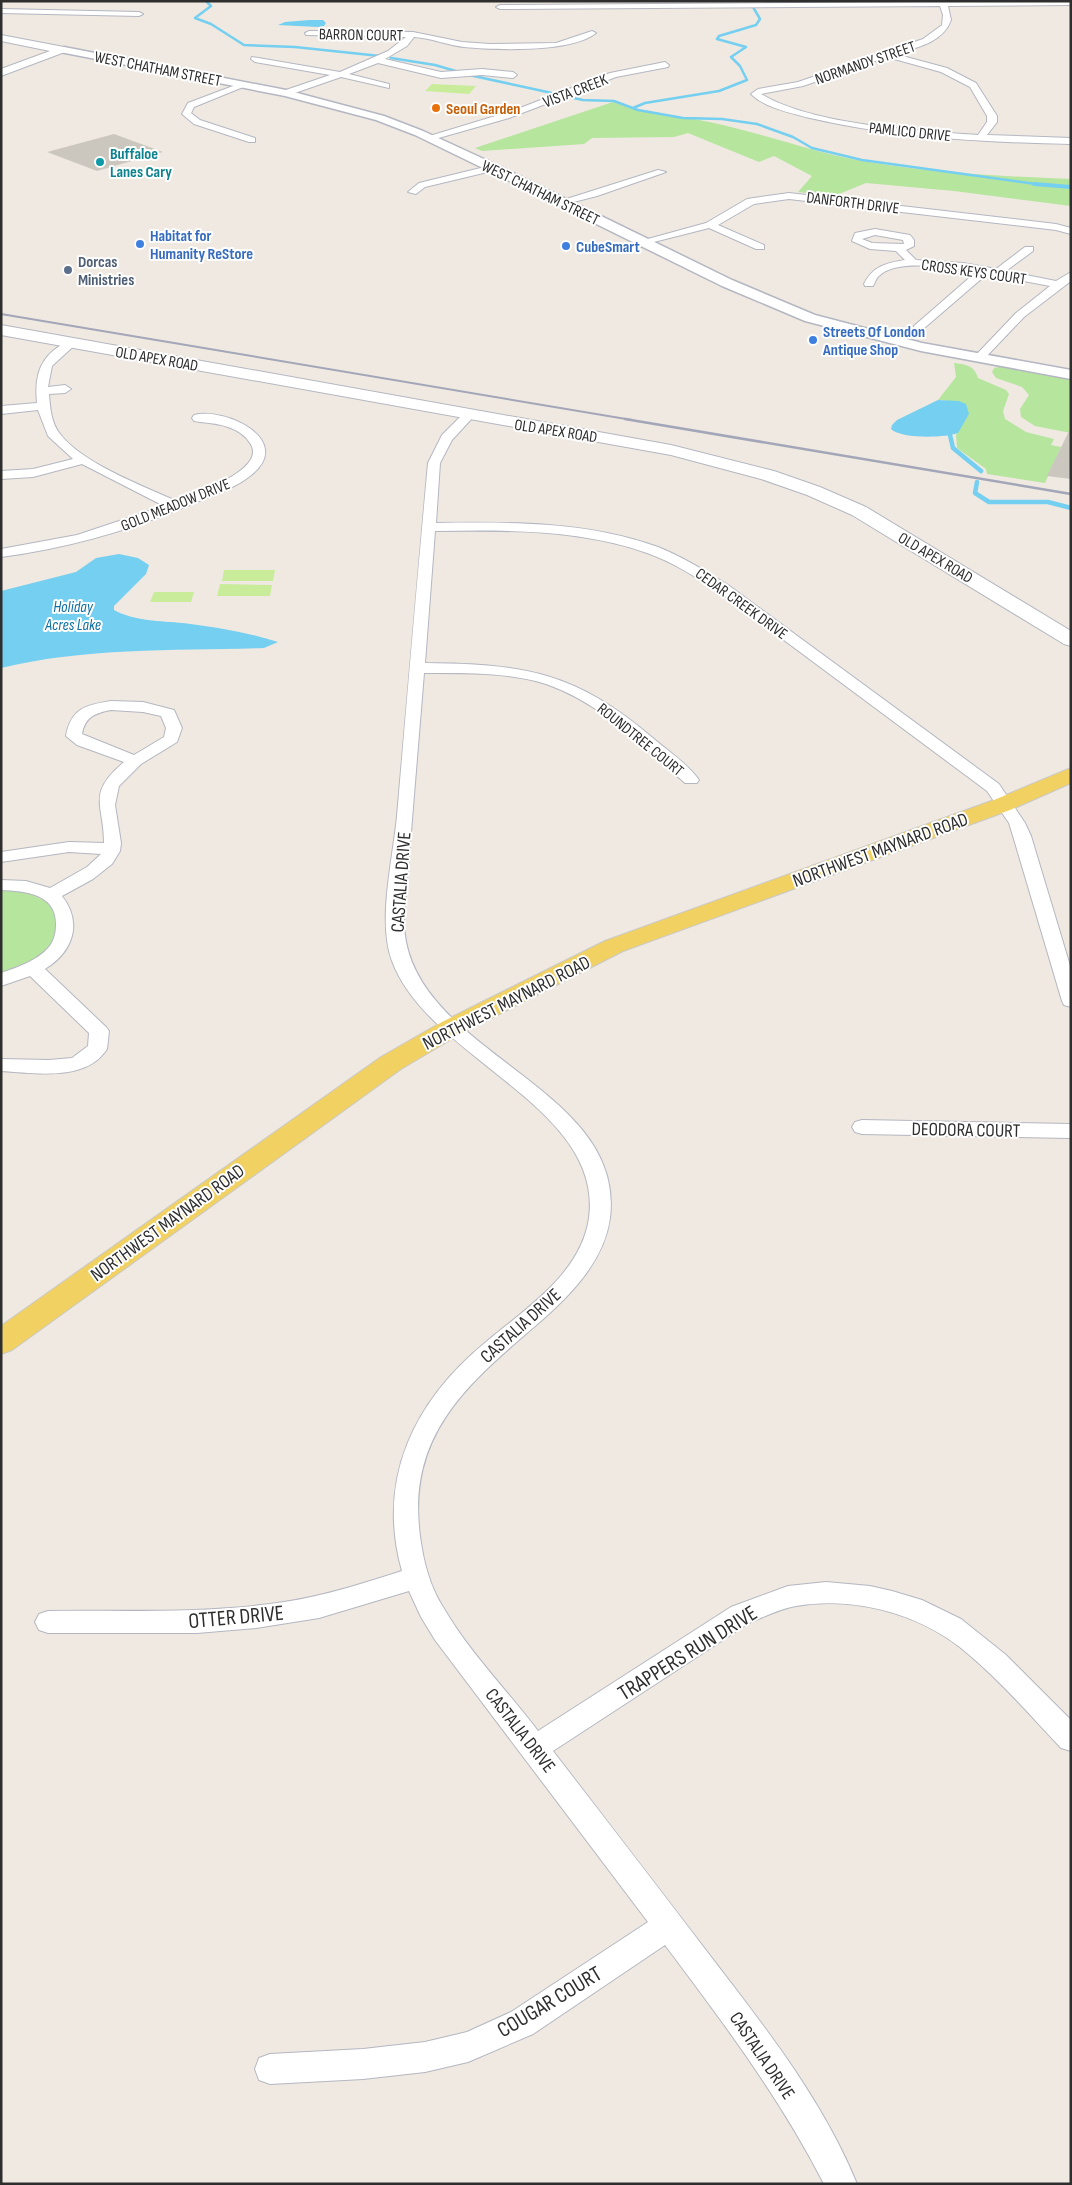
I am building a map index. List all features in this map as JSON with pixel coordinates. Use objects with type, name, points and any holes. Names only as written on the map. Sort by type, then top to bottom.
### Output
[{"type":"main road","name":"WEST CHATHAM STREET","points":[[1,38],[58,49]]},
{"type":"main road","points":[[1,66],[58,49]]},
{"type":"main road","points":[[1,73],[58,49]]},
{"type":"main road","name":"OLD APEX ROAD","points":[[1,330],[671,450],[791,481],[859,511],[1071,640]]},
{"type":"main road","name":"NORTHWEST MAYNARD ROAD","points":[[1,1342],[391,1063],[451,1028],[614,946],[1002,805],[1071,776]]},
{"type":"street","name":"NORMANDY STREET","points":[[755,94],[761,90],[800,84],[926,41],[942,30],[948,17],[942,2]]},
{"type":"street","points":[[500,7],[729,3],[1071,3]]},
{"type":"street","points":[[1,11],[101,10],[139,14]]},
{"type":"street","name":"BARRON COURT","points":[[309,33],[414,34],[478,46],[557,45],[592,33]]},
{"type":"street","points":[[286,93],[378,60],[405,45],[414,34]]},
{"type":"street","name":"WEST CHATHAM STREET","points":[[58,49],[286,93],[351,108],[394,123],[428,138],[762,299],[810,318],[874,336],[1071,375]]},
{"type":"street","points":[[888,55],[944,70],[973,85],[992,116],[992,122],[981,137]]},
{"type":"street","points":[[255,59],[338,74],[386,86]]},
{"type":"street","points":[[378,60],[441,75],[482,72],[513,75]]},
{"type":"street","name":"VISTA CREEK","points":[[428,138],[529,108],[576,87],[636,68],[665,65]]},
{"type":"street","points":[[244,85],[192,105],[186,114],[197,122],[252,140]]},
{"type":"street","name":"PAMLICO DRIVE","points":[[755,94],[795,111],[856,125],[902,132],[1071,141]]},
{"type":"street","points":[[413,192],[422,186],[493,168]]},
{"type":"street","points":[[562,202],[594,194],[660,172]]},
{"type":"street","name":"DANFORTH DRIVE","points":[[642,242],[710,224],[751,201],[789,196],[1056,227],[1071,231]]},
{"type":"street","points":[[710,224],[760,247]]},
{"type":"street","points":[[899,248],[913,262]]},
{"type":"street","points":[[998,272],[1029,249]]},
{"type":"street","name":"CROSS KEYS COURT","points":[[869,284],[874,273],[913,262],[936,263],[998,272],[1058,285]]},
{"type":"street","points":[[918,328],[985,270]]},
{"type":"street","points":[[980,358],[1020,315],[1071,275]]},
{"type":"street","points":[[71,342],[45,366],[41,378],[44,406],[49,426],[56,438],[84,460],[175,506]]},
{"type":"street","points":[[42,391],[65,389]]},
{"type":"street","points":[[1,410],[44,406]]},
{"type":"street","name":"CASTALIA DRIVE","points":[[469,415],[446,438],[436,456],[428,527],[394,920],[398,955],[414,987],[451,1028],[569,1128],[584,1146],[593,1163],[601,1202],[599,1224],[593,1242],[578,1270],[553,1298],[472,1368],[444,1398],[423,1436],[410,1469],[405,1495],[405,1522],[418,1577],[430,1608],[446,1634],[535,1748],[753,2037],[794,2100],[841,2184]]},
{"type":"street","name":"GOLD MEADOW DRIVE","points":[[1,554],[98,533],[175,506],[238,478],[250,470],[260,456],[257,442],[249,433],[222,420],[198,418]]},
{"type":"street","points":[[1,475],[33,473],[84,460]]},
{"type":"street","name":"CEDAR CREEK DRIVE","points":[[428,527],[560,529],[611,537],[668,555],[691,566],[718,584],[976,774],[992,788],[1002,805],[1017,823],[1071,1001]]},
{"type":"street","name":"ROUNDTREE COURT","points":[[417,668],[495,670],[546,680],[577,692],[620,719],[691,780]]},
{"type":"street","points":[[50,895],[94,871],[107,859],[114,840],[106,806],[107,795],[117,777],[135,761],[171,739],[174,728],[168,713],[145,706],[116,704],[94,710],[77,721],[74,736],[83,742],[135,761]]},
{"type":"street","points":[[1,856],[69,847],[112,849]]},
{"type":"street","points":[[1,885],[32,888],[50,895],[66,918],[65,932],[57,950],[33,968],[1,980]]},
{"type":"street","points":[[1,1065],[49,1067],[77,1064],[97,1049],[99,1031],[33,968]]},
{"type":"street","name":"DEODORA COURT","points":[[862,1127],[1071,1131]]},
{"type":"street","name":"OTTER DRIVE","points":[[48,1622],[182,1621],[285,1613],[339,1602],[418,1577]]},
{"type":"street","name":"TRAPPERS RUN DRIVE","points":[[535,1748],[740,1615],[771,1602],[803,1594],[827,1593],[866,1595],[924,1614],[947,1625],[969,1640],[1007,1674],[1071,1739]]},
{"type":"street","name":"COUGAR COURT","points":[[270,2069],[363,2064],[425,2057],[468,2047],[522,2023],[669,1925]]},
{"type":"green space","points":[[432,84],[476,86],[469,94],[425,91]]},
{"type":"green space","points":[[613,102],[649,112],[727,126],[834,155],[879,164],[961,173],[1071,179],[1071,206],[954,191],[866,183],[834,196],[798,192],[812,176],[774,156],[759,162],[688,133],[674,137],[592,138],[584,144],[482,151],[475,148]]},
{"type":"green space","points":[[954,363],[969,366],[974,370],[978,378],[1006,390],[1009,394],[1003,411],[1005,419],[1026,432],[1054,439],[1051,445],[1061,447],[1045,483],[987,474],[986,469],[957,448],[956,434],[958,433],[945,400],[938,400],[956,377]]},
{"type":"green space","points":[[1004,366],[1071,378],[1071,433],[1035,426],[1021,417],[1020,409],[1029,395],[1022,387],[996,378],[992,372],[994,368]]},
{"type":"green space","points":[[224,570],[275,570],[273,581],[222,581]]},
{"type":"green space","points":[[220,584],[272,585],[270,596],[217,596]]},
{"type":"green space","points":[[154,592],[194,592],[191,602],[150,602]]},
{"type":"green space","points":[[1,888],[20,889],[54,905],[61,920],[52,949],[36,961],[1,973]]},
{"type":"water","points":[[323,20],[326,23],[324,26],[318,27],[278,25],[285,22]]},
{"type":"water","points":[[938,400],[959,401],[966,404],[969,414],[958,433],[923,437],[904,435],[891,429],[897,420]]},
{"type":"water","name":"Holiday Acres Lake","points":[[119,554],[138,558],[149,565],[146,574],[114,606],[114,610],[139,618],[219,628],[255,635],[278,642],[264,648],[132,651],[66,656],[1,668],[1,591],[76,572],[96,558]]},
{"type":"building","name":"Buffaloe Lanes Cary","points":[[114,134],[163,152],[97,171],[47,152]]},
{"type":"building","points":[[1071,427],[1071,479],[1047,476]]},
{"type":"waterway","points":[[206,1],[211,6],[195,18],[211,24],[244,45],[295,47],[380,56]]},
{"type":"waterway","points":[[633,108],[645,103],[719,91],[747,80],[740,66],[731,57],[746,47],[717,39],[719,36],[756,25],[760,19],[753,7]]},
{"type":"waterway","points":[[391,58],[435,65],[459,72]]},
{"type":"waterway","points":[[469,75],[552,93]]},
{"type":"waterway","points":[[564,96],[583,100],[614,101],[638,110],[683,118],[722,119],[757,124],[793,137],[812,148],[862,160],[1038,184]]},
{"type":"waterway","points":[[1034,184],[1038,184]]},
{"type":"waterway","points":[[1038,184],[1071,187]]},
{"type":"waterway","points":[[1038,184],[1043,185]]},
{"type":"waterway","points":[[950,435],[953,448],[981,471]]},
{"type":"waterway","points":[[977,482],[975,493],[989,502],[1048,502],[1071,508]]},
{"type":"railway","points":[[1,314],[632,420]]},
{"type":"railway","points":[[625,419],[1071,494]]},
{"type":"place","name":"Seoul Garden","points":[[436,108]]},
{"type":"place","name":"Buffaloe Lanes Cary","points":[[100,162]]},
{"type":"place","name":"Habitat for Humanity ReStore","points":[[140,244]]},
{"type":"place","name":"CubeSmart","points":[[566,246]]},
{"type":"place","name":"Dorcas Ministries","points":[[68,270]]},
{"type":"place","name":"Streets Of London Antique Shop","points":[[813,340]]}]
